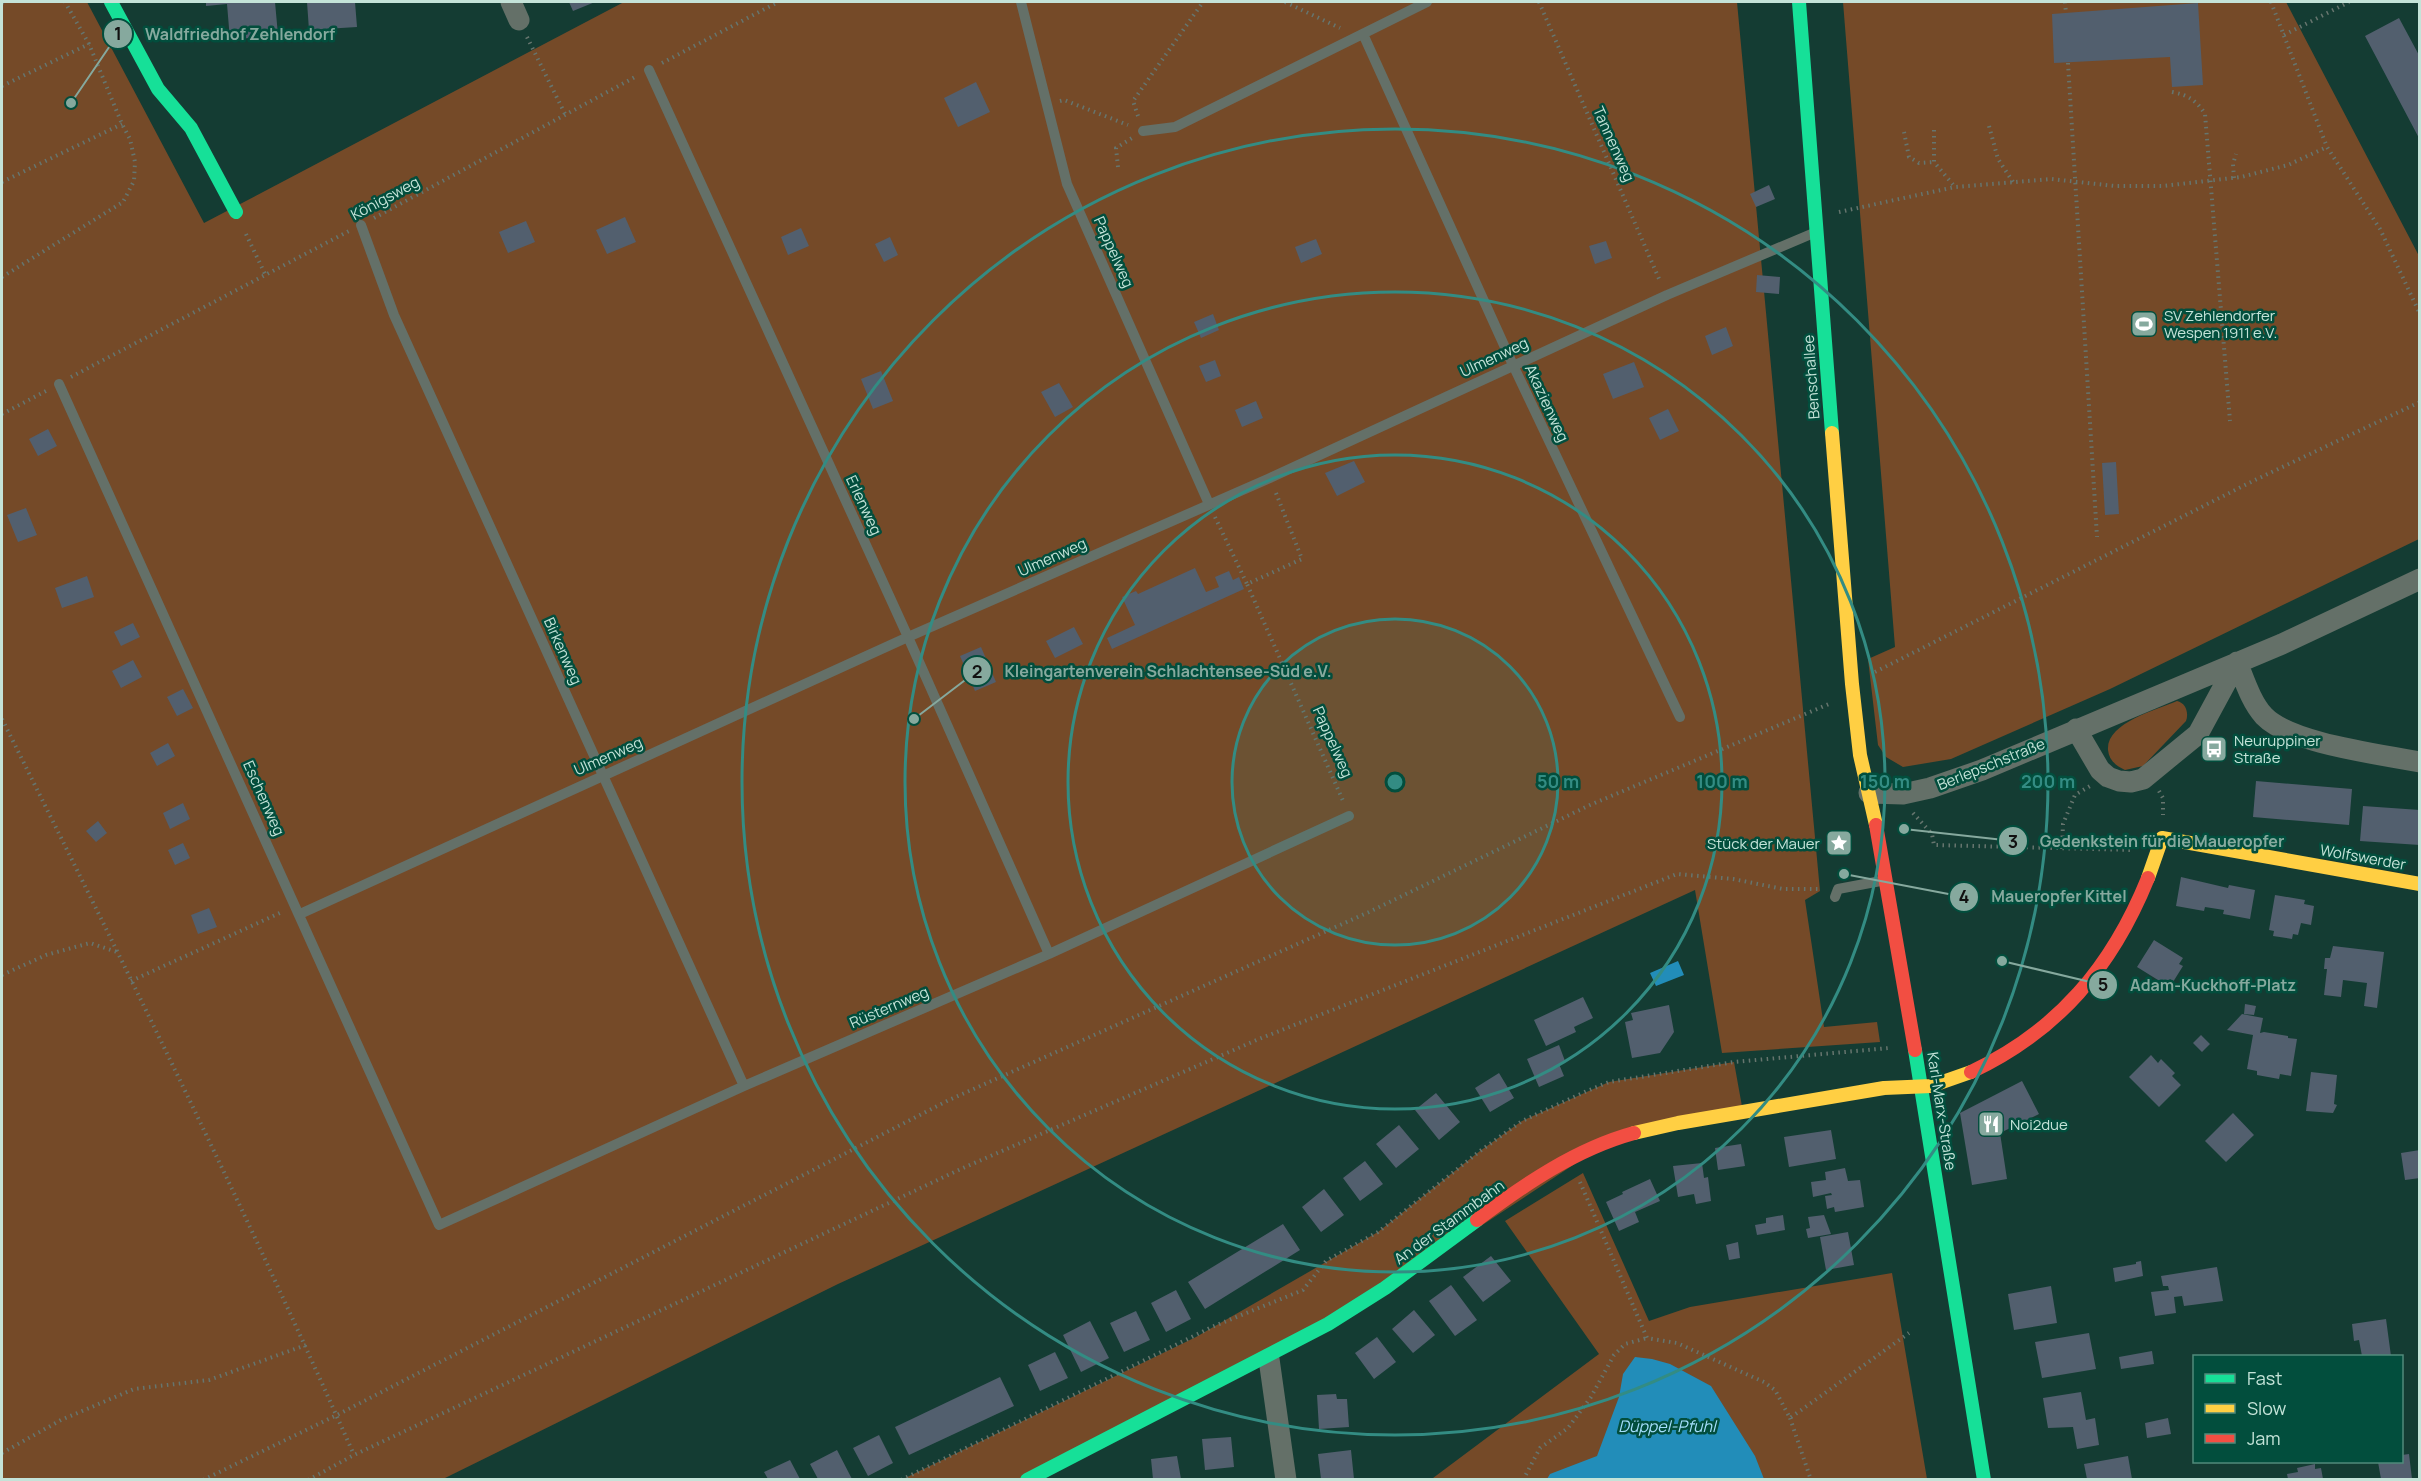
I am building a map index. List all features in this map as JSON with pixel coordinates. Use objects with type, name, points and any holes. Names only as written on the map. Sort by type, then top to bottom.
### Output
[{"type":"street","points":[[111,2],[158,89],[192,128],[236,212]]},
{"type":"street","name":"Benschallee","points":[[1799,2],[1859,749]]},
{"type":"street","name":"Berlepschstraße","points":[[1869,793],[1903,794],[1930,788],[1982,770],[2282,644],[2420,579]]},
{"type":"street","points":[[2237,662],[2256,706],[2265,717],[2285,730],[2324,743],[2420,762]]},
{"type":"street","points":[[2076,729],[2100,770],[2108,777],[2131,782],[2150,774],[2198,734],[2237,662]]},
{"type":"street","name":"Karl-Marx-Straße","points":[[1859,749],[1886,880],[1922,1088],[1984,1479]]},
{"type":"street","points":[[1922,1088],[1953,1080],[1996,1059],[2050,1023],[2104,962],[2122,936],[2150,878],[2162,838]]},
{"type":"street","name":"Wolfswerder","points":[[2162,838],[2420,884]]},
{"type":"street","name":"An der Stammbahn","points":[[1027,1479],[1269,1359],[1387,1287],[1487,1213],[1549,1172],[1608,1142],[1648,1130],[1888,1087],[1922,1088]]},
{"type":"street","points":[[1269,1359],[1286,1479]]},
{"type":"lane","name":"Pappelweg","points":[[1021,2],[1067,183],[1209,504]]},
{"type":"lane","points":[[1143,131],[1175,127],[1427,2]]},
{"type":"lane","name":"Akazienweg","points":[[1360,35],[1680,717]]},
{"type":"lane","name":"Erlenweg","points":[[649,70],[908,637],[1049,954]]},
{"type":"lane","name":"Birkenweg","points":[[361,225],[394,315],[744,1086]]},
{"type":"lane","name":"Ulmenweg","points":[[298,910],[1270,478],[1667,296],[1817,232]]},
{"type":"lane","name":"Eschenweg","points":[[59,384],[440,1225]]},
{"type":"lane","name":"Rüsternweg","points":[[440,1225],[744,1086],[1049,954],[1349,816]]},
{"type":"lane","points":[[1836,893],[1886,880]]},
{"type":"path","points":[[2,277],[123,202],[134,181],[135,162],[130,139],[89,44],[66,2]]},
{"type":"path","name":"Königsweg","points":[[2,414],[361,225],[769,4],[778,2]]},
{"type":"path","points":[[1143,131],[1133,101],[1203,2]]},
{"type":"path","points":[[1285,2],[1360,35]]},
{"type":"path","name":"Tannenweg","points":[[1539,2],[1667,296]]},
{"type":"path","points":[[2065,2],[2066,13]]},
{"type":"path","points":[[2271,2],[2327,147],[2380,229],[2420,314]]},
{"type":"path","points":[[2284,35],[2349,2]]},
{"type":"path","points":[[515,11],[565,114]]},
{"type":"path","points":[[2,86],[89,44]]},
{"type":"path","points":[[2068,63],[2097,537]]},
{"type":"path","points":[[2172,92],[2186,94],[2198,103],[2205,114],[2230,421]]},
{"type":"path","points":[[1046,104],[1064,100],[1143,131]]},
{"type":"path","points":[[2,182],[122,124]]},
{"type":"path","points":[[1989,126],[1998,159],[2013,182]]},
{"type":"path","points":[[1934,130],[1934,162],[1955,187]]},
{"type":"path","points":[[1118,167],[1116,148],[1143,131]]},
{"type":"path","points":[[1904,132],[1909,157],[1919,163],[1934,162]]},
{"type":"path","points":[[1833,213],[1955,187],[2051,179],[2115,186],[2163,186],[2234,178],[2288,165],[2327,147]]},
{"type":"path","points":[[2234,178],[2233,164],[2236,154]]},
{"type":"path","points":[[236,212],[265,274]]},
{"type":"path","points":[[1867,676],[2255,480],[2420,402]]},
{"type":"path","points":[[1247,584],[1302,559],[1270,478]]},
{"type":"path","name":"Pappelweg","points":[[1209,504],[1247,584],[1349,816]]},
{"type":"path","points":[[203,1479],[337,1415],[949,1100],[1369,912],[1590,805],[1833,702]]},
{"type":"path","points":[[2,719],[118,952],[306,1345],[354,1455]]},
{"type":"path","points":[[1912,812],[1932,834],[1934,844],[2139,850],[2162,838],[2163,798],[2150,774]]},
{"type":"path","points":[[2062,849],[2063,824],[2075,795],[2108,777]]},
{"type":"path","points":[[308,1479],[354,1455],[963,1168],[1259,1039],[1677,874],[1733,879],[1783,889],[1836,893]]},
{"type":"path","points":[[131,981],[298,910]]},
{"type":"path","points":[[2,975],[46,955],[90,943],[118,952]]},
{"type":"path","points":[[901,1479],[1212,1327],[1303,1290],[1326,1261],[1378,1232],[1480,1150],[1522,1121],[1587,1091],[1609,1082],[1734,1062],[1898,1047]]},
{"type":"path","points":[[1570,1160],[1647,1338]]},
{"type":"path","points":[[1790,1418],[1909,1333]]},
{"type":"path","points":[[1523,1479],[1540,1448],[1568,1428],[1591,1396],[1614,1355],[1625,1344],[1647,1338],[1677,1343],[1764,1382],[1775,1390],[1790,1418],[1811,1479]]},
{"type":"path","points":[[2,1454],[61,1420],[134,1389],[209,1380],[306,1345]]},
{"type":"shaded area","points":[[2,2],[87,2],[204,223],[624,2],[1737,2],[1820,891],[1805,900],[1824,1027],[1877,1022],[1880,1042],[1722,1053],[1695,890],[838,1284],[443,1479],[2,1480]]},
{"type":"shaded area","name":"SV Zehlendorfer Wespen 1911 e.V.","points":[[1843,2],[2286,2],[2419,256],[2419,539],[2110,689],[1951,759],[1903,767],[1886,757],[1878,745],[1868,659],[1895,647]]},
{"type":"shaded area","points":[[2177,701],[2186,709],[2186,721],[2143,766],[2125,770],[2119,767],[2110,757],[2108,750],[2115,732],[2145,713]]},
{"type":"shaded area","points":[[1734,1062],[1743,1112],[1608,1142],[1387,1288],[1027,1479],[901,1480],[1196,1337],[1378,1232],[1480,1151],[1522,1121],[1609,1082]]},
{"type":"shaded area","points":[[1583,1173],[1649,1321],[1690,1307],[1892,1273],[1927,1479],[1434,1480],[1433,1478],[1599,1354],[1505,1221]]},
{"type":"water","points":[[1678,961],[1684,975],[1656,986],[1650,973]]},
{"type":"water","name":"Düppel-Pfuhl","points":[[1635,1357],[1670,1364],[1711,1386],[1755,1456],[1764,1479],[1547,1479],[1550,1474],[1597,1456],[1619,1397],[1623,1374]]},
{"type":"building","points":[[206,2],[275,2],[278,35],[230,40],[227,4],[206,6]]},
{"type":"building","points":[[307,2],[355,2],[357,27],[309,30]]},
{"type":"building","points":[[569,2],[595,2],[573,11]]},
{"type":"building","points":[[2198,3],[2203,85],[2172,87],[2170,57],[2054,63],[2052,14]]},
{"type":"building","points":[[2399,18],[2420,57],[2420,140],[2365,36]]},
{"type":"building","points":[[976,82],[990,112],[958,127],[944,98]]},
{"type":"building","points":[[1769,185],[1775,199],[1756,207],[1750,194]]},
{"type":"building","points":[[625,217],[636,242],[607,254],[596,230]]},
{"type":"building","points":[[526,221],[535,242],[508,253],[499,232]]},
{"type":"building","points":[[801,228],[809,246],[788,255],[781,237]]},
{"type":"building","points":[[890,237],[898,255],[884,262],[875,244]]},
{"type":"building","points":[[1316,239],[1322,254],[1301,263],[1295,247]]},
{"type":"building","points":[[1606,241],[1612,258],[1595,264],[1589,246]]},
{"type":"building","points":[[1757,275],[1780,277],[1779,294],[1756,292]]},
{"type":"building","points":[[1213,314],[1219,330],[1201,338],[1194,322]]},
{"type":"building","points":[[1726,327],[1733,346],[1712,355],[1705,336]]},
{"type":"building","points":[[1215,360],[1221,376],[1206,382],[1199,366]]},
{"type":"building","points":[[1634,362],[1644,387],[1613,399],[1603,374]]},
{"type":"building","points":[[881,371],[893,401],[873,409],[861,379]]},
{"type":"building","points":[[1059,383],[1073,407],[1055,417],[1041,392]]},
{"type":"building","points":[[1256,401],[1263,418],[1242,427],[1235,410]]},
{"type":"building","points":[[1668,409],[1679,431],[1660,440],[1649,418]]},
{"type":"building","points":[[48,429],[57,446],[38,456],[29,439]]},
{"type":"building","points":[[1354,461],[1365,482],[1337,496],[1325,473]]},
{"type":"building","points":[[2116,462],[2119,514],[2105,515],[2102,463]]},
{"type":"building","points":[[26,508],[37,535],[18,542],[7,515]]},
{"type":"building","points":[[1195,568],[1206,592],[1219,587],[1215,577],[1229,571],[1233,580],[1239,577],[1244,589],[1112,649],[1107,638],[1135,625],[1122,597],[1136,591],[1138,594]]},
{"type":"building","points":[[87,576],[94,597],[62,608],[55,588]]},
{"type":"building","points":[[133,623],[140,637],[121,646],[114,632]]},
{"type":"building","points":[[1074,627],[1083,644],[1055,658],[1046,641]]},
{"type":"building","points":[[981,647],[996,682],[975,691],[960,656]]},
{"type":"building","points":[[133,660],[142,677],[121,688],[112,671]]},
{"type":"building","points":[[183,689],[193,708],[177,716],[167,697]]},
{"type":"building","points":[[168,743],[175,756],[157,766],[150,753]]},
{"type":"building","points":[[2256,781],[2352,789],[2349,825],[2253,817]]},
{"type":"building","points":[[183,803],[190,819],[170,829],[163,813]]},
{"type":"building","points":[[2363,806],[2420,810],[2420,845],[2360,841]]},
{"type":"building","points":[[98,821],[107,833],[96,842],[86,831]]},
{"type":"building","points":[[183,843],[190,858],[175,865],[168,850]]},
{"type":"building","points":[[2181,877],[2228,888],[2229,885],[2255,890],[2250,919],[2223,914],[2224,910],[2205,907],[2204,911],[2176,906]]},
{"type":"building","points":[[2275,895],[2305,900],[2304,904],[2314,906],[2311,925],[2301,923],[2298,935],[2293,934],[2292,939],[2273,936],[2274,931],[2269,930]]},
{"type":"building","points":[[209,908],[217,927],[198,934],[191,915]]},
{"type":"building","points":[[2154,940],[2183,958],[2179,964],[2183,966],[2173,982],[2170,979],[2166,985],[2137,967]]},
{"type":"building","points":[[2333,946],[2384,952],[2377,1008],[2364,1006],[2367,983],[2343,980],[2341,997],[2324,995],[2327,969],[2324,969],[2325,958],[2330,958]]},
{"type":"building","points":[[1583,997],[1593,1018],[1574,1027],[1576,1032],[1546,1046],[1534,1020]]},
{"type":"building","points":[[2245,1004],[2256,1006],[2254,1015],[2244,1014]]},
{"type":"building","points":[[1669,1005],[1674,1032],[1660,1053],[1632,1058],[1625,1022],[1633,1020],[1631,1013]]},
{"type":"building","points":[[2242,1014],[2263,1018],[2260,1033],[2297,1039],[2291,1076],[2280,1074],[2279,1079],[2257,1075],[2257,1071],[2247,1069],[2253,1035],[2227,1030]]},
{"type":"building","points":[[2201,1035],[2210,1044],[2202,1052],[2193,1043]]},
{"type":"building","points":[[1559,1045],[1565,1061],[1559,1064],[1564,1076],[1539,1087],[1527,1059]]},
{"type":"building","points":[[2151,1055],[2158,1063],[2161,1059],[2175,1073],[2172,1076],[2181,1085],[2159,1107],[2129,1077]]},
{"type":"building","points":[[2311,1072],[2337,1075],[2334,1104],[2337,1105],[2333,1113],[2306,1111]]},
{"type":"building","points":[[1499,1073],[1514,1098],[1490,1112],[1475,1088]]},
{"type":"building","name":"Noi2due","points":[[2022,1081],[2039,1114],[2000,1133],[2007,1179],[1972,1185],[1960,1113]]},
{"type":"building","points":[[1436,1093],[1460,1122],[1439,1140],[1415,1110]]},
{"type":"building","points":[[2233,1113],[2254,1135],[2226,1162],[2205,1141]]},
{"type":"building","points":[[1399,1125],[1419,1149],[1396,1168],[1376,1144]]},
{"type":"building","points":[[1831,1130],[1836,1159],[1789,1167],[1784,1137]]},
{"type":"building","points":[[1741,1144],[1745,1166],[1718,1170],[1715,1148]]},
{"type":"building","points":[[2420,1150],[2420,1178],[2405,1180],[2401,1153]]},
{"type":"building","points":[[1365,1161],[1383,1184],[1360,1201],[1343,1178]]},
{"type":"building","points":[[1702,1163],[1704,1178],[1708,1177],[1711,1201],[1696,1204],[1694,1194],[1678,1197],[1673,1166]]},
{"type":"building","points":[[1845,1168],[1848,1181],[1860,1180],[1864,1207],[1835,1212],[1834,1207],[1827,1209],[1825,1196],[1832,1195],[1831,1193],[1813,1197],[1811,1182],[1826,1180],[1825,1172]]},
{"type":"building","points":[[1650,1179],[1660,1201],[1635,1212],[1639,1222],[1619,1231],[1606,1202]]},
{"type":"building","points":[[1324,1189],[1344,1215],[1321,1232],[1302,1207]]},
{"type":"building","points":[[1783,1215],[1785,1230],[1757,1235],[1755,1225],[1766,1223],[1766,1218]]},
{"type":"building","points":[[1824,1215],[1831,1234],[1808,1238],[1806,1229],[1810,1228],[1808,1217]]},
{"type":"building","points":[[1283,1224],[1300,1250],[1205,1309],[1188,1282]]},
{"type":"building","points":[[1848,1232],[1854,1265],[1826,1270],[1820,1237]]},
{"type":"building","points":[[1738,1242],[1740,1258],[1729,1260],[1726,1245]]},
{"type":"building","points":[[1491,1256],[1511,1281],[1483,1302],[1463,1277]]},
{"type":"building","points":[[2141,1261],[2143,1276],[2115,1282],[2113,1268]]},
{"type":"building","points":[[2217,1267],[2223,1301],[2184,1306],[2182,1296],[2174,1297],[2176,1313],[2155,1316],[2151,1292],[2169,1290],[2168,1286],[2163,1286],[2161,1276]]},
{"type":"building","points":[[1451,1285],[1477,1320],[1455,1336],[1429,1301]]},
{"type":"building","points":[[2051,1286],[2057,1323],[2014,1330],[2008,1294]]},
{"type":"building","points":[[1176,1290],[1191,1319],[1166,1332],[1151,1303]]},
{"type":"building","points":[[1414,1310],[1435,1335],[1413,1353],[1392,1329]]},
{"type":"building","points":[[1136,1311],[1150,1340],[1124,1352],[1110,1323]]},
{"type":"building","points":[[2386,1319],[2391,1355],[2362,1355],[2359,1340],[2354,1341],[2352,1324]]},
{"type":"building","points":[[1090,1321],[1109,1358],[1081,1372],[1063,1335]]},
{"type":"building","points":[[2089,1333],[2096,1369],[2042,1378],[2035,1342]]},
{"type":"building","points":[[1377,1337],[1396,1362],[1374,1379],[1355,1353]]},
{"type":"building","points":[[2152,1351],[2154,1364],[2121,1369],[2119,1357]]},
{"type":"building","points":[[1055,1352],[1068,1378],[1040,1391],[1028,1365]]},
{"type":"building","points":[[1000,1377],[1014,1406],[909,1455],[895,1427]]},
{"type":"building","points":[[2081,1392],[2086,1420],[2095,1418],[2099,1445],[2077,1449],[2073,1427],[2048,1428],[2043,1398]]},
{"type":"building","points":[[1336,1394],[1337,1399],[1347,1399],[1349,1427],[1319,1429],[1317,1395]]},
{"type":"building","points":[[2168,1418],[2171,1434],[2147,1438],[2145,1423]]},
{"type":"building","points":[[879,1435],[893,1463],[868,1476],[853,1448]]},
{"type":"building","points":[[1231,1437],[1234,1467],[1205,1470],[1202,1439]]},
{"type":"building","points":[[837,1450],[852,1479],[818,1479],[810,1464]]},
{"type":"building","points":[[1351,1450],[1354,1479],[1321,1479],[1318,1454]]},
{"type":"building","points":[[2409,1454],[2412,1479],[2381,1479],[2378,1463],[2403,1463],[2403,1455]]},
{"type":"building","points":[[1177,1456],[1181,1479],[1153,1479],[1151,1459]]},
{"type":"building","points":[[2128,1456],[2132,1479],[2087,1479],[2084,1464]]},
{"type":"building","points":[[790,1460],[800,1479],[768,1479],[764,1472]]},
{"type":"building","points":[[2315,1464],[2315,1469],[2321,1468],[2323,1479],[2288,1479],[2287,1474],[2298,1472],[2297,1468]]},
{"type":"traffic: fast","points":[[111,2],[158,89],[191,128],[236,212]]},
{"type":"traffic: fast","points":[[1799,2],[1832,433]]},
{"type":"traffic: fast","points":[[1915,1050],[1984,1480]]},
{"type":"traffic: fast","points":[[1027,1480],[1328,1324],[1385,1288],[1477,1220]]},
{"type":"traffic: slow","points":[[1832,433],[1852,684],[1860,755],[1876,825]]},
{"type":"traffic: slow","points":[[2148,878],[2162,838],[2420,884]]},
{"type":"traffic: slow","points":[[1634,1133],[1678,1123],[1884,1088],[1931,1086],[1971,1072]]},
{"type":"traffic: jam","points":[[1876,825],[1915,1050]]},
{"type":"traffic: jam","points":[[1971,1072],[2002,1056],[2030,1037],[2079,993],[2117,940],[2148,878]]},
{"type":"traffic: jam","points":[[1477,1220],[1514,1193],[1571,1158],[1634,1133]]},
{"type":"place","name":"Waldfriedhof Zehlendorf","points":[[71,103]]},
{"type":"place","name":"SV Zehlendorfer Wespen 1911 e.V.","points":[[2144,324]]},
{"type":"place","name":"Kleingartenverein Schlachtensee-Süd e.V.","points":[[914,719]]},
{"type":"place","name":"Neuruppiner Straße","points":[[2214,749]]},
{"type":"place","name":"Gedenkstein für die Maueropfer","points":[[1904,829]]},
{"type":"place","name":"Stück der Mauer","points":[[1839,843]]},
{"type":"place","name":"Maueropfer Kittel","points":[[1844,874]]},
{"type":"place","name":"Adam-Kuckhoff-Platz","points":[[2002,961]]},
{"type":"place","name":"Noi2due","points":[[1991,1124]]}]
